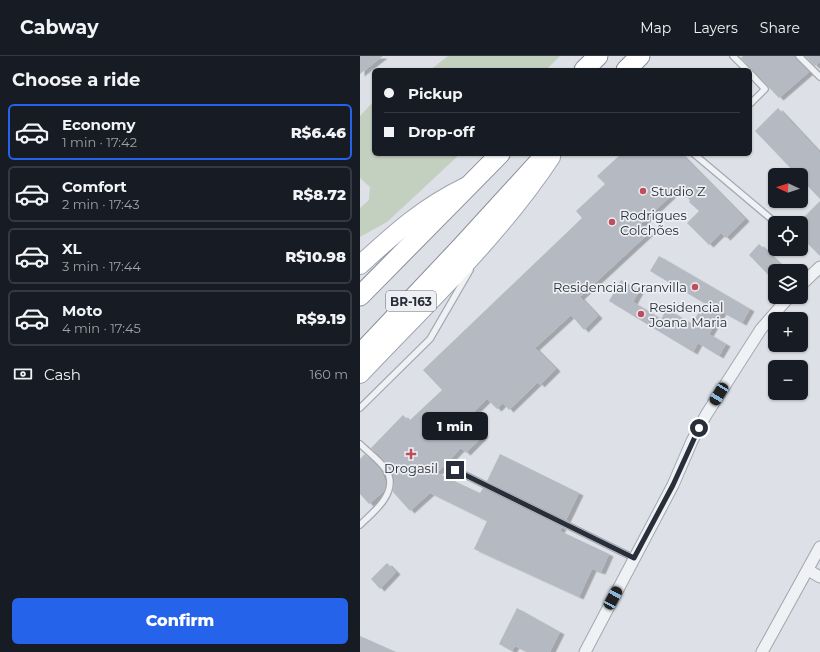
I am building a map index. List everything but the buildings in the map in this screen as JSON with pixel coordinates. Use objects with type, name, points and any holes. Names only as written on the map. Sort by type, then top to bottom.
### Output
[{"type":"highway","points":[[586,68],[598,56]]},
{"type":"highway","points":[[628,68],[640,56]]},
{"type":"highway","name":"BR-163","points":[[360,296],[498,156]]},
{"type":"highway","name":"BR-163","points":[[360,354],[462,247],[544,156]]},
{"type":"main road","points":[[360,374],[488,238],[533,185],[552,156]]},
{"type":"main road","points":[[360,265],[417,215],[439,200],[469,185]]},
{"type":"street","points":[[808,278],[820,267]]},
{"type":"street","points":[[585,652],[673,485],[692,441],[706,415],[762,329],[784,304]]},
{"type":"street","points":[[762,652],[820,548]]},
{"type":"street","points":[[808,570],[820,577]]},
{"type":"lane","points":[[733,56],[745,68]]},
{"type":"lane","points":[[799,56],[820,78]]},
{"type":"lane","points":[[752,76],[765,89],[752,102]]},
{"type":"lane","points":[[696,156],[768,216]]},
{"type":"lane","points":[[360,408],[430,339],[488,238]]},
{"type":"lane","points":[[360,444],[379,462],[389,476],[389,489],[386,496],[377,508],[360,525]]},
{"type":"lane","points":[[455,470],[634,558]]},
{"type":"green space","points":[[448,56],[560,56],[548,68],[433,68]]},
{"type":"green space","points":[[372,103],[372,156],[458,156],[387,222],[360,237],[360,208],[369,200],[370,187],[360,178],[360,116]]},
{"type":"place","name":"Studio Z","points":[[643,191]]},
{"type":"place","name":"Rodrigues Colchões","points":[[612,222]]},
{"type":"place","name":"Residencial Granvilla","points":[[695,287]]},
{"type":"place","name":"Residencial Joana Maria","points":[[641,314]]},
{"type":"place","name":"Drogasil","points":[[411,454]]},
{"type":"route","points":[[455,470],[634,558],[673,485],[699,428]]}]
